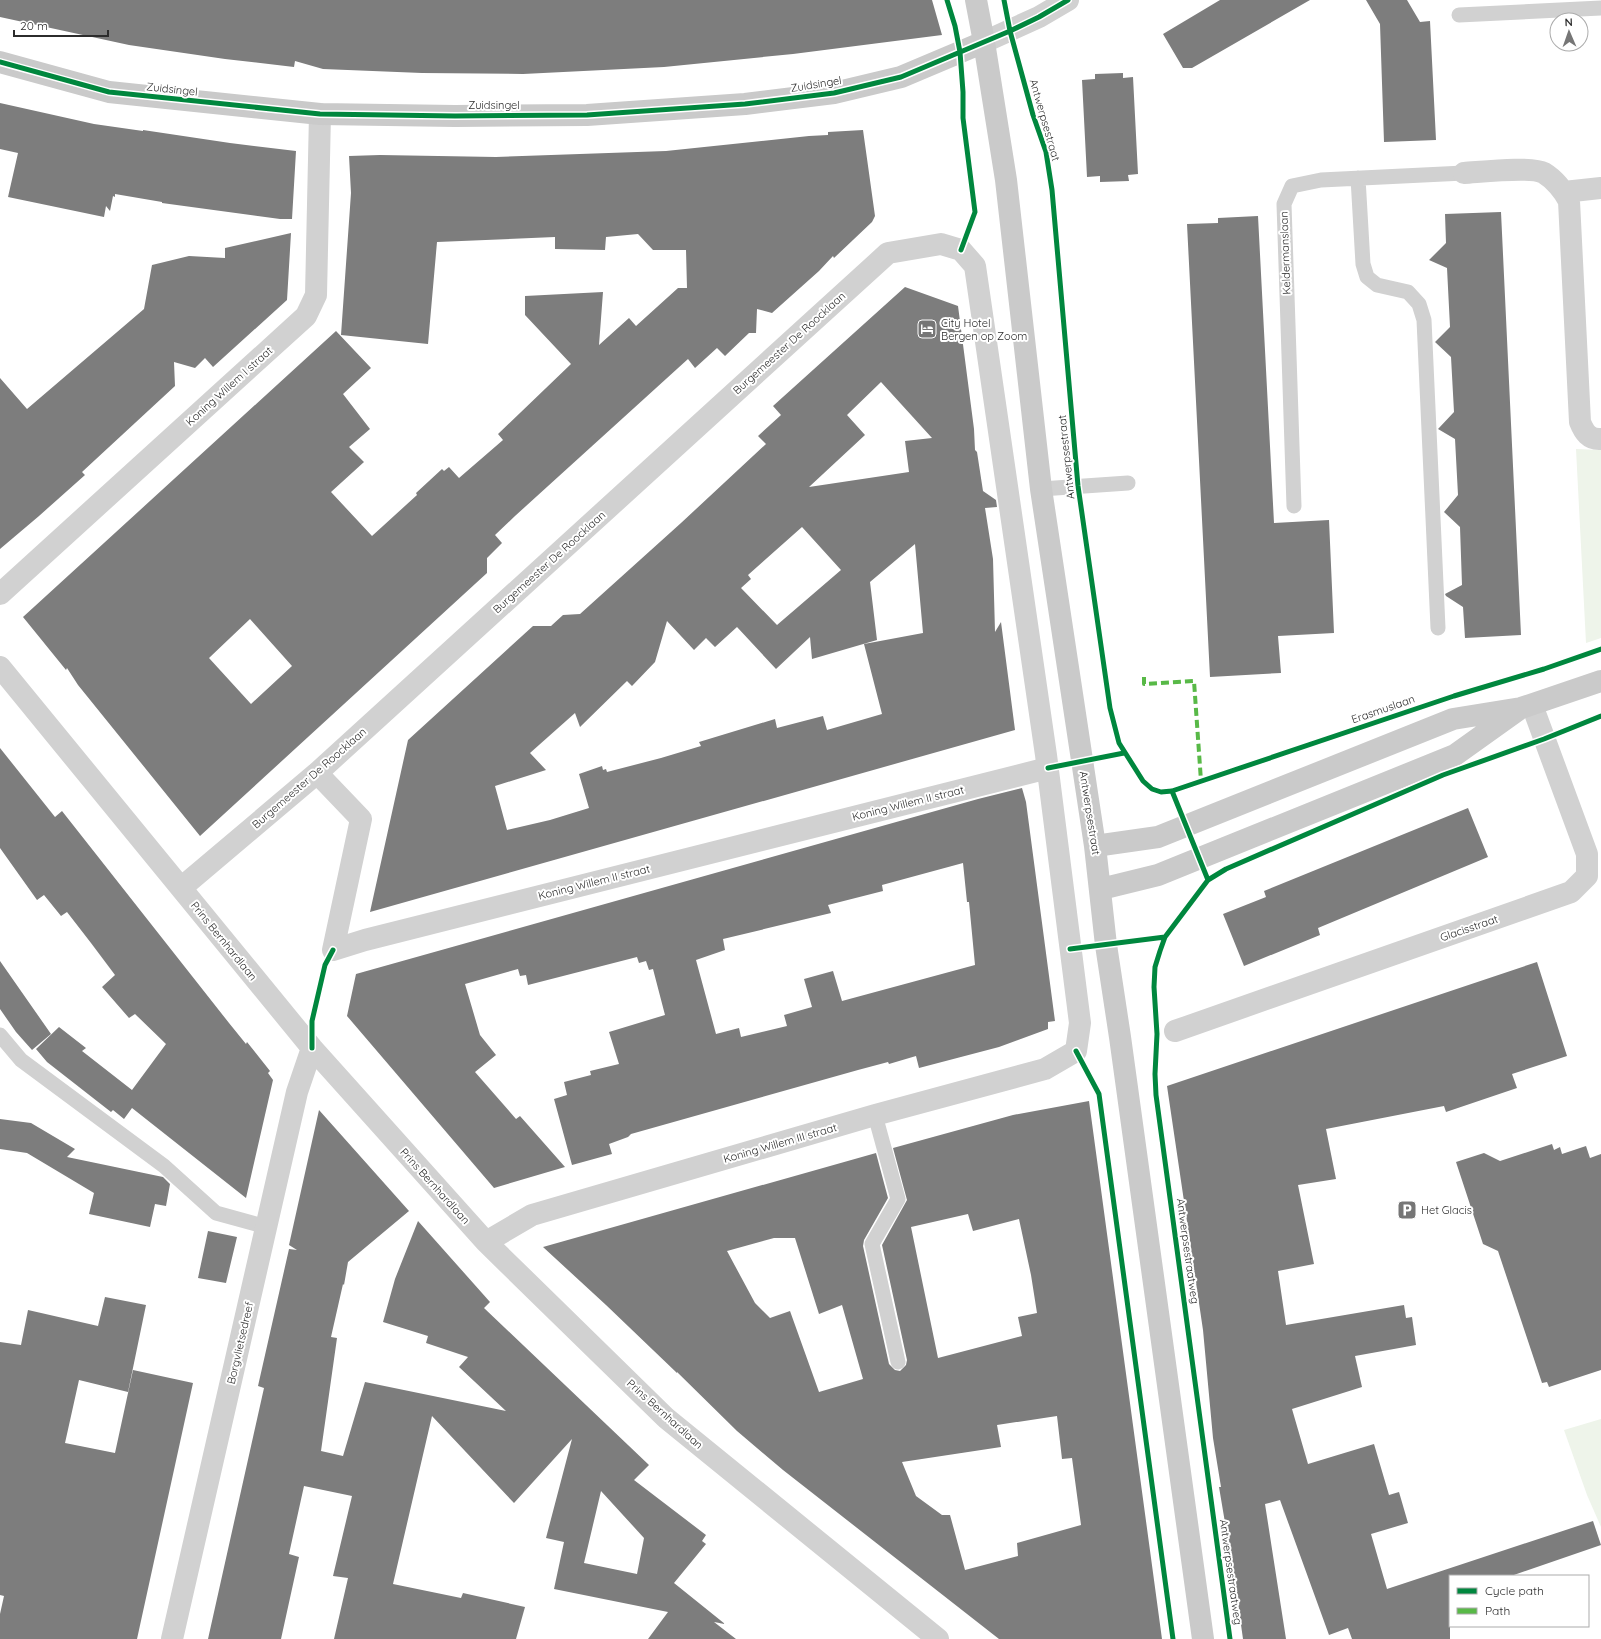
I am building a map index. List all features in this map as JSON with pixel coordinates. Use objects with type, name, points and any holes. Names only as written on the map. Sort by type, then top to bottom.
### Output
[{"type":"main road","name":"Antwerpsestraat","points":[[976,0],[1006,180],[1041,489],[1101,888]]},
{"type":"main road","name":"Zuidsingel","points":[[0,62],[109,92],[320,114],[455,116],[587,115],[745,104],[834,93],[901,77],[984,42]]},
{"type":"main road","points":[[1095,846],[1158,837],[1453,718],[1527,707],[1601,681]]},
{"type":"main road","points":[[1202,1639],[1106,945],[1101,888],[1158,875],[1455,755],[1527,707]]},
{"type":"street","points":[[984,42],[1039,17],[1068,0]]},
{"type":"street","name":"Koning Willem I straat","points":[[0,594],[306,316],[316,296],[320,114]]},
{"type":"street","name":"Keldermanslaan","points":[[1464,173],[1533,170],[1545,173],[1564,192],[1569,201],[1580,422],[1584,432],[1598,439]]},
{"type":"street","points":[[1564,192],[1601,188]]},
{"type":"street","name":"Burgemeester De Roocklaan","points":[[181,888],[317,773],[888,253],[922,246],[941,244],[961,250],[975,266],[1048,768]]},
{"type":"street","name":"Prins Bernhardlaan","points":[[0,667],[312,1048],[486,1242],[666,1418],[938,1639]]},
{"type":"street","name":"Glacisstraat","points":[[1175,1031],[1571,892],[1587,876],[1587,854],[1527,707]]},
{"type":"street","name":"Koning Willem II straat","points":[[317,773],[362,819],[333,950],[365,940],[1048,768]]},
{"type":"street","name":"Koning Willem III straat","points":[[486,1242],[532,1215],[875,1115],[1045,1069],[1076,1051],[1080,1023],[1048,768]]},
{"type":"street","name":"Borgvlietsedreef","points":[[172,1639],[297,1092],[312,1048]]},
{"type":"lane","points":[[1459,14],[1601,8]]},
{"type":"lane","name":"Keldermanslaan","points":[[1294,506],[1284,204],[1292,186],[1321,180],[1464,173]]},
{"type":"lane","points":[[1358,178],[1363,264],[1367,277],[1377,286],[1408,292],[1420,304],[1424,320],[1438,628]]},
{"type":"lane","points":[[1041,489],[1128,483]]},
{"type":"lane","points":[[0,1035],[21,1060],[164,1166],[216,1212],[266,1227]]},
{"type":"lane","points":[[875,1115],[898,1199],[872,1244],[898,1362]]},
{"type":"shaded area","points":[[1576,449],[1601,450],[1601,638],[1586,643]]},
{"type":"shaded area","points":[[1601,1419],[1601,1527],[1587,1495],[1564,1430]]},
{"type":"building","points":[[0,0],[932,0],[942,35],[793,54],[664,67],[523,74],[422,73],[323,69],[295,61],[294,67],[129,45],[0,17]]},
{"type":"building","points":[[1220,0],[1310,0],[1192,68],[1183,68],[1163,34]]},
{"type":"building","points":[[1366,0],[1407,0],[1420,22],[1430,21],[1436,140],[1384,142],[1380,24]]},
{"type":"building","points":[[1123,73],[1123,78],[1133,77],[1138,174],[1128,175],[1129,181],[1100,182],[1100,176],[1087,177],[1082,80],[1095,79],[1095,74]]},
{"type":"building","points":[[0,103],[94,124],[296,151],[292,219],[280,219],[162,203],[115,194],[115,197],[113,196],[110,211],[106,206],[104,217],[8,197],[18,153],[0,149]]},
{"type":"building","points":[[863,130],[875,216],[872,222],[772,313],[757,309],[756,333],[749,333],[725,356],[717,348],[695,368],[688,359],[515,516],[495,535],[502,543],[487,558],[487,573],[200,836],[78,685],[67,668],[66,670],[23,617],[336,331],[371,368],[343,394],[370,429],[349,447],[364,462],[331,492],[372,536],[417,495],[416,493],[442,469],[444,471],[449,467],[459,478],[503,440],[498,434],[571,364],[525,315],[525,296],[603,292],[599,345],[629,318],[636,326],[678,288],[687,288],[686,250],[653,250],[638,234],[606,237],[605,250],[555,249],[555,237],[437,242],[428,344],[341,335],[351,193],[349,156],[380,155],[496,157],[666,151],[828,135],[828,132]],"holes":[[[250,619],[292,666],[251,704],[209,658]]]},
{"type":"building","points":[[1501,212],[1521,635],[1465,638],[1463,607],[1445,594],[1462,585],[1460,527],[1444,512],[1458,495],[1455,439],[1438,429],[1454,412],[1451,357],[1435,342],[1450,327],[1447,268],[1429,260],[1446,243],[1445,214]]},
{"type":"building","points":[[1258,216],[1274,523],[1329,520],[1334,633],[1278,636],[1281,673],[1210,677],[1187,224],[1218,223],[1218,218]]},
{"type":"building","points":[[291,233],[287,300],[213,367],[205,358],[195,368],[174,362],[175,386],[82,472],[85,475],[0,549],[0,378],[27,409],[144,309],[152,265],[189,256],[225,258],[225,248]]},
{"type":"building","points":[[905,287],[958,306],[974,429],[975,450],[977,452],[983,491],[996,500],[997,507],[985,508],[993,559],[995,632],[1001,622],[1015,730],[370,912],[408,740],[533,626],[551,626],[563,615],[580,614],[681,523],[766,444],[758,436],[781,415],[773,406]],"holes":[[[881,382],[932,438],[905,441],[909,472],[809,487],[865,435],[847,415]],[[802,527],[841,570],[777,625],[741,588],[751,579],[748,575]],[[915,544],[923,633],[864,644],[882,714],[827,730],[823,716],[777,728],[775,719],[699,742],[701,746],[661,758],[607,772],[606,769],[603,770],[602,766],[579,774],[589,808],[550,820],[507,830],[495,786],[546,770],[530,753],[575,713],[580,727],[627,681],[632,686],[655,662],[667,621],[694,650],[706,638],[715,647],[737,627],[776,669],[810,637],[812,659],[877,640],[870,582]]]},
{"type":"building","points":[[0,748],[55,817],[62,811],[229,1023],[246,1044],[247,1042],[270,1071],[268,1073],[273,1080],[246,1198],[132,1108],[124,1119],[113,1110],[111,1112],[47,1062],[36,1049],[59,1027],[86,1048],[82,1051],[132,1090],[166,1044],[135,1014],[129,1018],[102,987],[115,975],[67,912],[61,916],[44,895],[37,900],[0,848]]},
{"type":"building","points":[[1022,788],[1026,802],[1055,1021],[1048,1022],[1048,1029],[999,1047],[919,1068],[916,1056],[889,1064],[888,1062],[858,1070],[631,1134],[628,1137],[609,1144],[612,1154],[572,1165],[554,1099],[567,1095],[564,1082],[591,1075],[590,1071],[619,1064],[609,1032],[665,1015],[653,969],[649,970],[646,961],[639,963],[637,957],[528,985],[526,975],[520,976],[518,969],[465,984],[480,1035],[496,1055],[475,1072],[516,1119],[520,1116],[565,1167],[494,1188],[347,1016],[356,974],[978,799]],"holes":[[[963,863],[967,902],[969,902],[975,965],[842,1001],[833,971],[804,979],[812,1007],[784,1015],[787,1026],[741,1037],[739,1028],[716,1034],[696,960],[725,950],[723,939],[831,913],[828,905],[883,891],[882,885]]]},
{"type":"building","points":[[1468,808],[1488,857],[1318,928],[1320,935],[1244,966],[1223,914],[1266,897],[1264,891]]},
{"type":"building","points":[[0,961],[51,1034],[32,1050],[16,1032],[0,1009]]},
{"type":"building","points":[[1537,962],[1567,1056],[1512,1074],[1517,1088],[1446,1112],[1444,1106],[1326,1129],[1336,1179],[1298,1185],[1314,1264],[1278,1271],[1286,1325],[1404,1305],[1406,1318],[1412,1317],[1416,1345],[1355,1356],[1362,1387],[1292,1409],[1308,1464],[1374,1444],[1389,1495],[1399,1492],[1408,1523],[1371,1534],[1387,1589],[1593,1521],[1601,1545],[1514,1575],[1449,1575],[1450,1639],[1352,1639],[1348,1628],[1329,1635],[1280,1500],[1265,1504],[1286,1639],[1243,1639],[1219,1487],[1221,1487],[1213,1438],[1203,1330],[1167,1086]]},
{"type":"building","points":[[1089,1101],[1162,1639],[999,1639],[783,1470],[737,1431],[677,1372],[543,1247],[876,1153],[888,1198],[864,1240],[863,1246],[889,1364],[895,1370],[900,1371],[906,1365],[907,1360],[882,1245],[907,1200],[893,1148],[1013,1115]],"holes":[[[968,1214],[973,1231],[1019,1219],[1031,1275],[1037,1313],[1018,1317],[1022,1336],[938,1358],[911,1227]],[[774,1238],[795,1238],[819,1314],[842,1305],[863,1379],[819,1392],[790,1311],[770,1318],[755,1303],[727,1251]],[[1057,1416],[1062,1459],[1072,1458],[1081,1525],[1017,1543],[1018,1556],[965,1570],[950,1515],[942,1515],[916,1496],[902,1462],[1001,1447],[997,1425]]]},
{"type":"building","points":[[319,1110],[409,1211],[348,1262],[331,1337],[337,1338],[321,1451],[343,1456],[365,1382],[506,1411],[459,1367],[468,1357],[426,1343],[428,1336],[383,1322],[395,1279],[418,1221],[490,1302],[484,1308],[649,1465],[634,1480],[706,1535],[702,1541],[706,1544],[674,1583],[725,1624],[714,1622],[736,1639],[648,1639],[668,1612],[554,1589],[564,1542],[546,1538],[572,1439],[514,1503],[432,1416],[393,1584],[461,1598],[463,1593],[525,1607],[516,1639],[334,1639],[348,1578],[333,1576],[352,1496],[304,1486],[289,1554],[299,1557],[281,1639],[208,1639],[264,1388],[258,1386],[289,1249],[297,1250],[289,1245]],"holes":[[[601,1491],[644,1538],[637,1574],[584,1563]]]},
{"type":"building","points":[[0,1119],[31,1123],[75,1149],[67,1157],[163,1177],[170,1184],[166,1206],[155,1204],[150,1227],[89,1214],[94,1193],[27,1153],[0,1149]]},
{"type":"building","points":[[1552,1144],[1554,1150],[1560,1147],[1562,1154],[1586,1146],[1590,1158],[1601,1154],[1601,1370],[1549,1387],[1547,1382],[1542,1383],[1498,1251],[1483,1244],[1456,1162],[1484,1153],[1500,1161]]},
{"type":"building","points":[[208,1231],[237,1237],[226,1283],[198,1278]]},
{"type":"building","points":[[105,1297],[146,1305],[128,1392],[79,1380],[65,1443],[115,1453],[133,1370],[193,1383],[137,1639],[0,1639],[0,1614],[4,1596],[0,1595],[0,1342],[21,1345],[28,1310],[98,1326]]},
{"type":"marked path","points":[[1144,677],[1144,684],[1194,681],[1201,781]]},
{"type":"cycle path","points":[[947,0],[955,26],[960,52],[963,118],[975,212],[961,250]]},
{"type":"cycle path","name":"Erasmuslaan","points":[[1004,0],[1010,31],[1033,115],[1046,152],[1052,190],[1078,486],[1110,708],[1119,743],[1143,781],[1152,789],[1161,792],[1172,791],[1454,696],[1544,669],[1601,649]]},
{"type":"cycle path","points":[[0,62],[109,92],[320,114],[455,116],[587,115],[745,104],[834,93],[901,77],[1010,31],[1039,17],[1068,0]]},
{"type":"cycle path","name":"Antwerpsestraatweg","points":[[1230,1639],[1156,1095],[1155,1074],[1157,1034],[1154,987],[1155,967],[1165,937],[1208,880],[1226,869],[1443,775],[1544,739],[1601,716]]},
{"type":"cycle path","points":[[1048,768],[1124,753]]},
{"type":"cycle path","points":[[1172,791],[1208,880]]},
{"type":"cycle path","points":[[1070,949],[1165,937]]},
{"type":"cycle path","points":[[312,1048],[312,1021],[325,965],[333,950]]},
{"type":"cycle path","points":[[1076,1051],[1099,1094],[1173,1639]]},
{"type":"place","name":"City Hotel Bergen op Zoom","points":[[927,329]]},
{"type":"place","name":"Het Glacis","points":[[1407,1210]]}]
